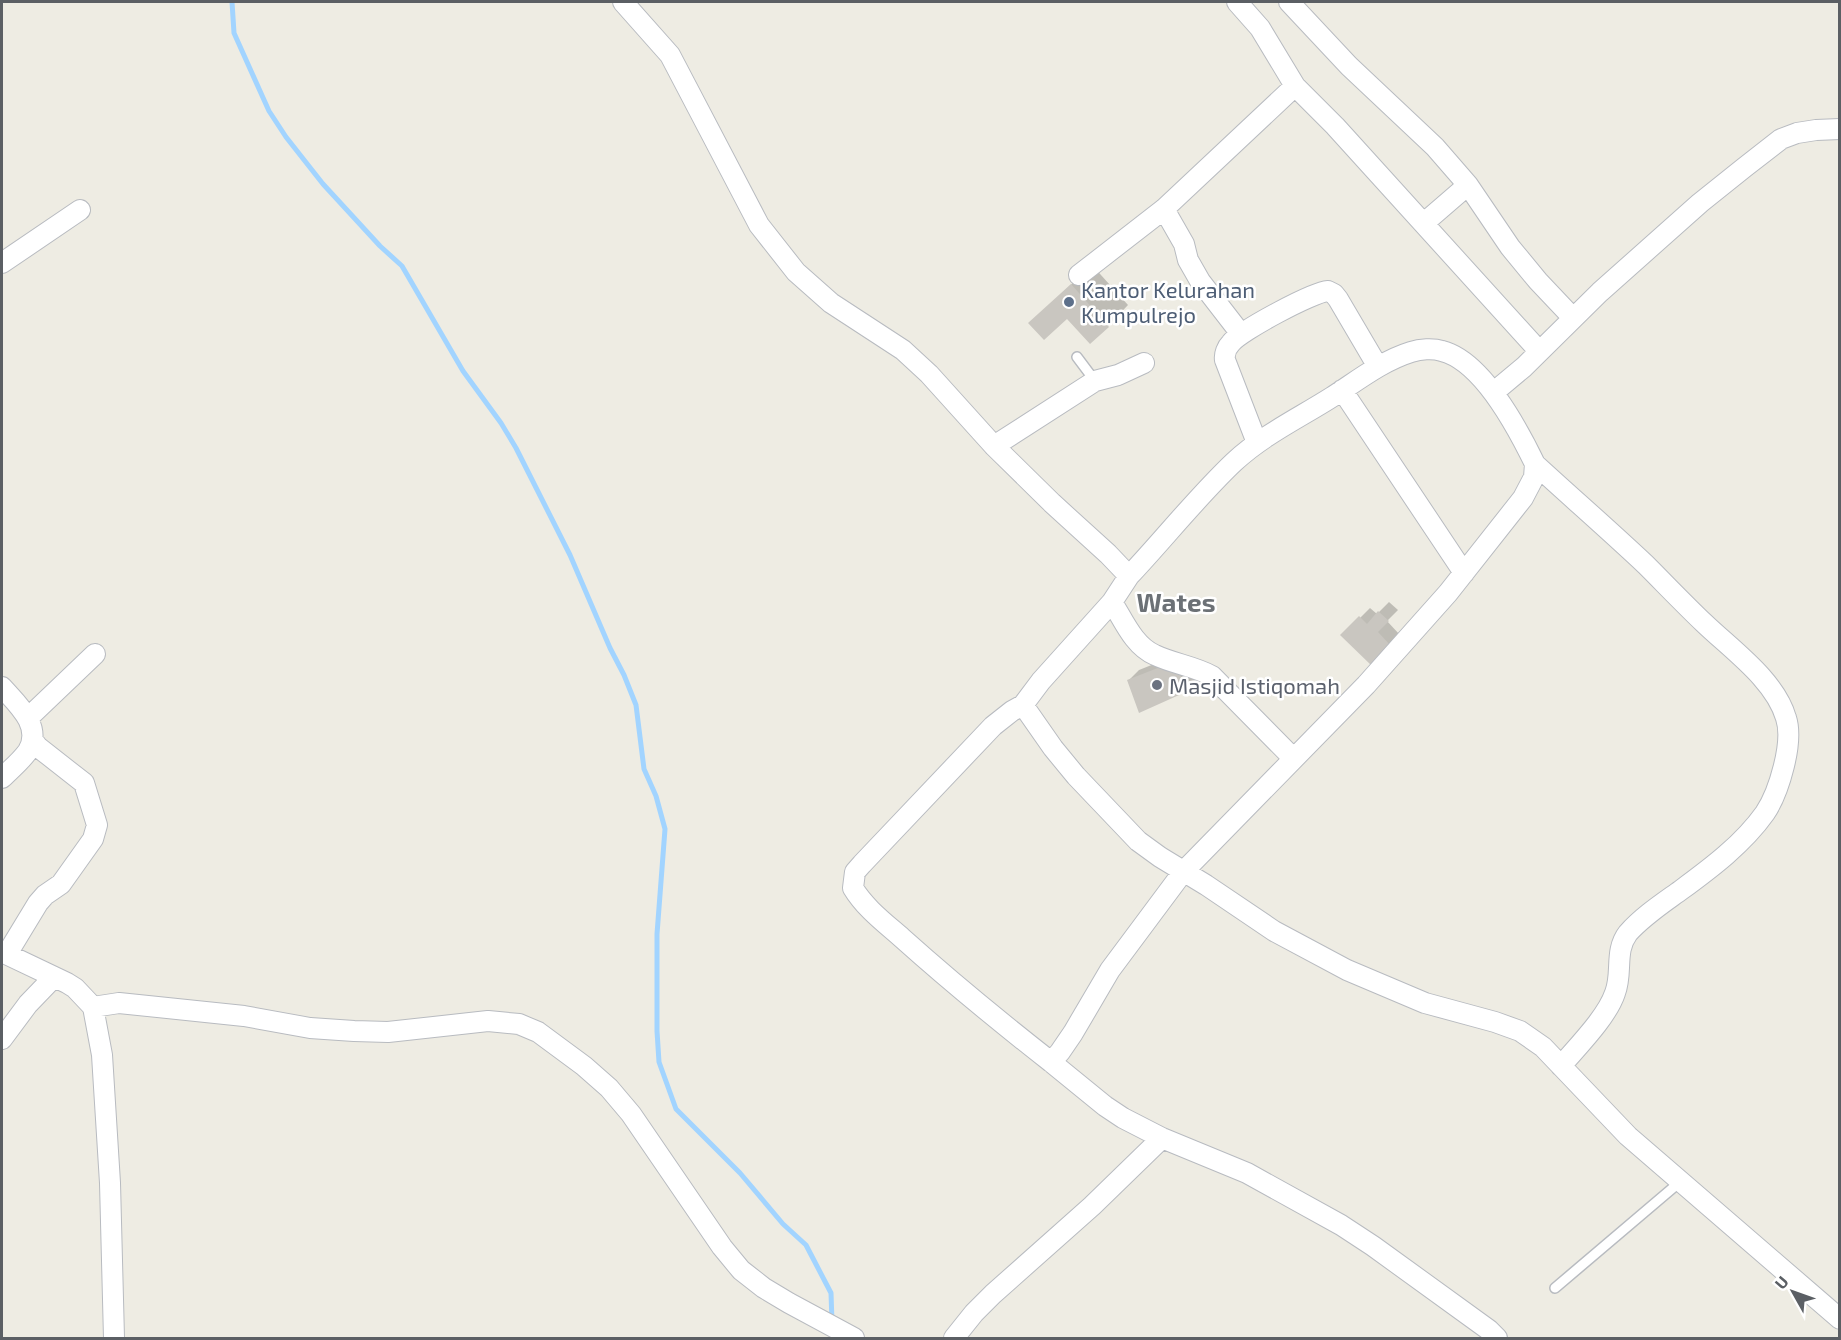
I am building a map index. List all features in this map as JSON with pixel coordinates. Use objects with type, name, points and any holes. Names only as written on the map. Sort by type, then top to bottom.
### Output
[{"type":"street","points":[[623,2],[670,55],[759,225],[796,272],[831,303],[903,350],[929,374],[994,446],[1129,576]]},
{"type":"street","points":[[1237,2],[1260,28],[1295,86],[1335,126],[1539,351]]},
{"type":"street","points":[[1289,2],[1349,66],[1436,147],[1468,185],[1510,247],[1573,318]]},
{"type":"street","points":[[1079,275],[1164,209],[1295,86]]},
{"type":"street","points":[[1494,392],[1524,367],[1573,318],[1700,203],[1781,139],[1797,133],[1839,129]]},
{"type":"street","points":[[1424,224],[1468,185]]},
{"type":"street","points":[[1164,209],[1184,244],[1188,260],[1200,281],[1241,334]]},
{"type":"street","points":[[2,263],[80,210]]},
{"type":"street","points":[[1257,443],[1224,356],[1230,343],[1241,334],[1304,300],[1328,291],[1338,299],[1378,367]]},
{"type":"street","points":[[1497,1338],[1341,1225],[1247,1173],[1162,1138],[1105,1106],[926,960],[867,906],[853,888],[853,880],[855,873],[875,849],[993,726],[1023,705],[1041,681],[1112,602],[1129,576],[1219,478],[1257,443],[1378,367],[1413,351],[1441,350],[1457,356],[1494,392],[1535,464],[1752,668],[1778,697],[1787,720],[1788,743],[1777,789],[1765,813],[1738,843],[1700,876],[1645,917],[1628,934],[1620,947],[1618,981],[1611,1004],[1561,1066]]},
{"type":"street","points":[[994,446],[1095,381],[1118,375],[1144,363]]},
{"type":"street","points":[[1341,390],[1464,573]]},
{"type":"street","points":[[1051,1062],[1073,1033],[1110,970],[1183,872],[1366,685],[1490,543],[1531,487],[1535,464]]},
{"type":"street","points":[[1112,602],[1133,638],[1141,645],[1156,656],[1199,669],[1212,676],[1293,758]]},
{"type":"street","points":[[28,718],[95,654]]},
{"type":"street","points":[[2,687],[28,718],[32,728],[32,739],[27,752],[2,778]]},
{"type":"street","points":[[1023,705],[1076,776],[1138,841],[1274,931],[1347,970],[1425,1003],[1520,1031],[1543,1047],[1628,1136],[1839,1319]]},
{"type":"street","points":[[32,739],[38,747],[84,783],[97,825],[93,839],[61,884],[38,903],[4,953],[75,988],[93,1007],[102,1055],[106,1112],[114,1338]]},
{"type":"street","points":[[2,1039],[28,1004],[54,977]]},
{"type":"street","points":[[93,1007],[119,1003],[244,1016],[310,1028],[388,1032],[488,1021],[519,1024],[557,1044],[609,1088],[632,1114],[722,1247],[741,1270],[772,1293],[850,1336]]},
{"type":"street","points":[[954,1338],[993,1294],[1092,1206],[1162,1138]]},
{"type":"lane","points":[[1077,357],[1095,381]]},
{"type":"lane","points":[[1555,1288],[1681,1181]]},
{"type":"building","name":"Kantor Kelurahan Kumpulrejo","points":[[1071,284],[1109,327],[1090,344],[1067,319],[1044,340],[1028,323]]},
{"type":"building","points":[[1378,611],[1389,621],[1378,632],[1391,646],[1373,667],[1340,635],[1359,616],[1367,624]]},
{"type":"building","name":"Masjid Istiqomah","points":[[1168,664],[1176,666],[1188,691],[1139,713],[1127,680]]},
{"type":"waterway","points":[[232,2],[234,33],[269,111],[323,184],[380,246],[402,266],[463,371],[501,423],[516,448],[570,555],[636,705],[644,769],[656,796],[665,829],[657,934],[659,1062],[676,1109],[740,1173],[783,1224],[806,1245],[831,1293],[832,1322]]},
{"type":"place","name":"Kantor Kelurahan Kumpulrejo","points":[[1069,302]]},
{"type":"place","name":"Masjid Istiqomah","points":[[1157,685]]},
{"type":"district","name":"Wates","points":[[1176,601]]}]
